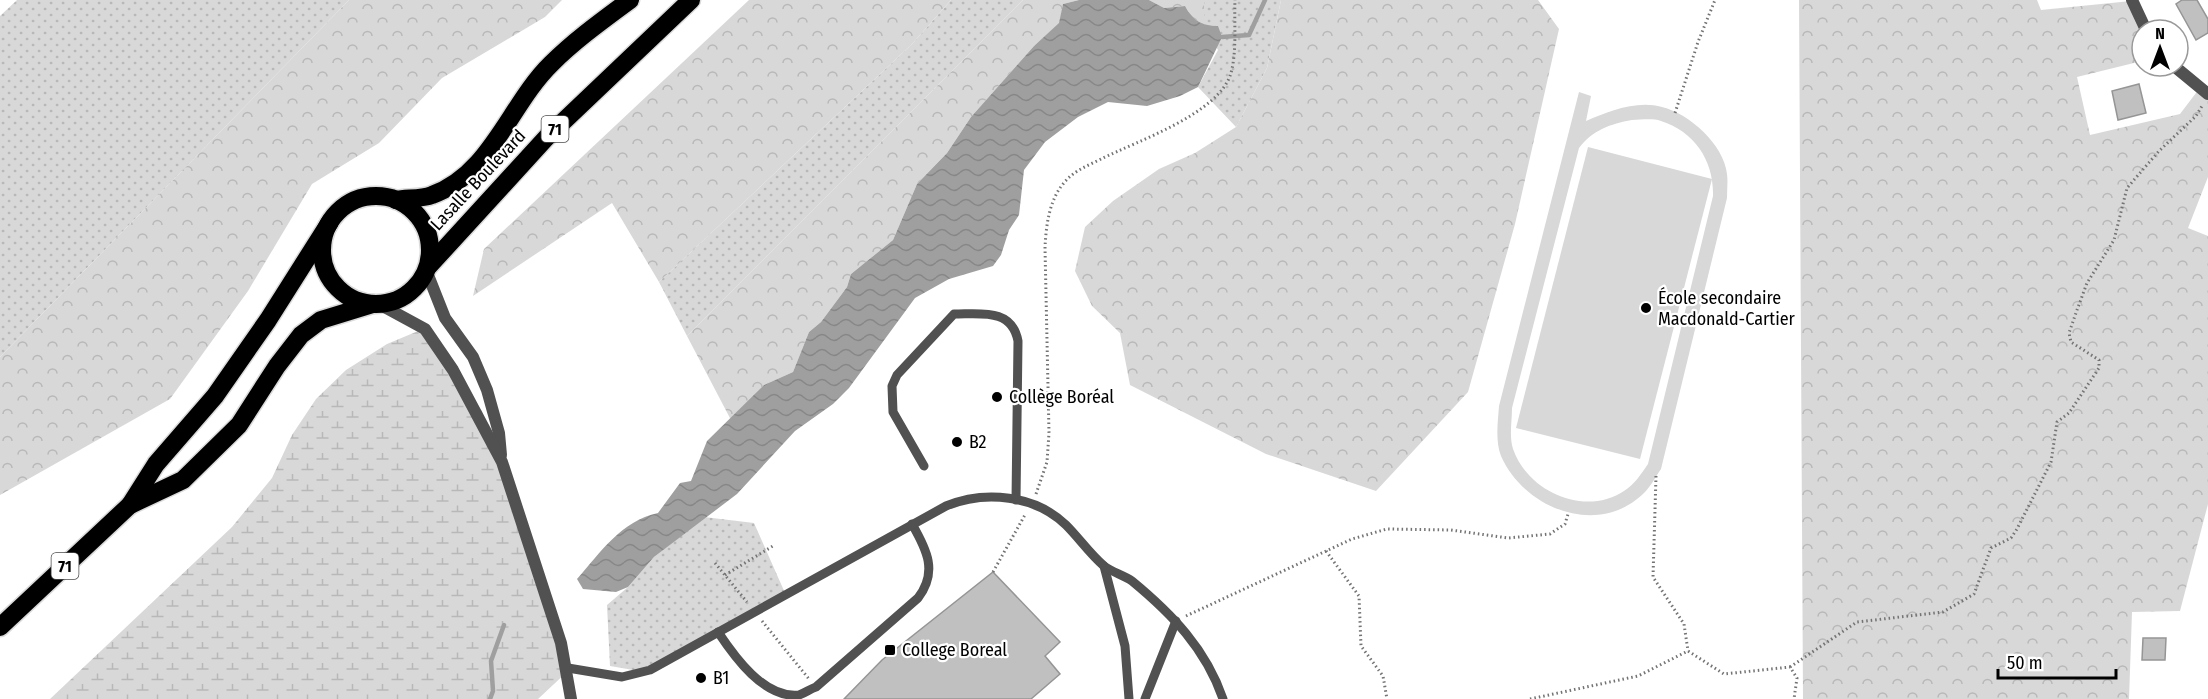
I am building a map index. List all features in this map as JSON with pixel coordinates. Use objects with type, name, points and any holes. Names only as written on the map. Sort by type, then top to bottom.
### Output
[{"type":"highway","name":"Lasalle Boulevard","points":[[396,200],[432,195],[460,180],[490,149],[513,112],[550,65],[630,0]]},
{"type":"highway","name":"Lasalle Boulevard","points":[[427,268],[546,138],[691,0]]},
{"type":"highway","points":[[381,196],[396,200],[410,208],[421,220],[428,234],[430,250],[427,268],[419,283],[408,294],[394,301],[377,304],[352,297],[333,283],[325,268],[322,252],[324,237],[330,222],[339,210],[366,197],[381,196]]},
{"type":"highway","name":"71","points":[[0,627],[130,505],[156,464],[215,396],[268,320],[330,222]]},
{"type":"highway","name":"71","points":[[130,505],[183,480],[239,425],[277,366],[301,335],[321,320],[377,304]]},
{"type":"street","points":[[2133,0],[2141,18]]},
{"type":"street","points":[[2188,78],[2208,96]]},
{"type":"street","points":[[427,268],[445,318],[472,357],[487,390],[499,433],[501,462]]},
{"type":"street","points":[[377,304],[425,328],[453,369],[501,462],[568,668],[571,699]]},
{"type":"lane","points":[[924,466],[893,412],[891,399],[897,375],[954,314],[996,314],[1006,318],[1016,330],[1018,341],[1016,500]]},
{"type":"lane","points":[[568,668],[609,677],[636,675],[959,500],[990,496],[1031,505],[1064,522],[1104,566],[1130,579],[1176,621],[1208,662],[1222,699]]},
{"type":"lane","points":[[718,632],[762,687],[772,694],[797,696],[816,687],[918,598],[925,588],[930,576],[929,557],[912,524]]},
{"type":"lane","points":[[1104,566],[1125,646],[1129,699]]},
{"type":"lane","points":[[1145,699],[1176,621]]},
{"type":"path","points":[[993,572],[1031,505],[1047,462],[1049,433],[1045,248],[1046,230],[1054,200],[1062,185],[1081,169],[1207,105],[1220,94],[1231,74],[1234,48],[1234,0]]},
{"type":"path","points":[[1675,113],[1698,42],[1715,0]]},
{"type":"path","points":[[1656,476],[1653,577],[1684,624],[1688,651],[1724,674],[1790,667],[1857,622],[1942,612],[1974,594],[1991,548],[2011,538],[2052,462],[2057,422],[2068,413],[2099,368],[2099,360],[2071,342],[2069,333],[2087,283],[2114,240],[2127,188],[2196,116],[2208,96]]},
{"type":"path","points":[[1176,621],[1352,539],[1387,529],[1451,530],[1480,536],[1534,537],[1550,534],[1565,524],[1568,514]]},
{"type":"path","points":[[725,575],[773,546]]},
{"type":"path","points":[[1326,551],[1359,596],[1361,646],[1383,676],[1387,699]]},
{"type":"path","points":[[715,563],[816,687]]},
{"type":"path","points":[[1530,699],[1638,676],[1688,651]]},
{"type":"path","points":[[1790,667],[1797,678],[1794,699]]},
{"type":"green space","points":[[17,0],[349,0],[0,357],[0,16]]},
{"type":"green space","points":[[349,0],[562,0],[545,17],[442,78],[379,143],[312,184],[248,291],[170,399],[0,495],[0,357]]},
{"type":"green space","points":[[749,0],[951,0],[912,44],[659,282],[612,203],[473,296],[484,249]]},
{"type":"green space","points":[[951,0],[1023,0],[687,336],[659,282],[912,44]]},
{"type":"green space","points":[[1023,0],[1079,0],[1063,4],[1060,23],[1034,46],[971,117],[947,153],[917,184],[893,240],[851,274],[847,287],[821,322],[809,332],[793,372],[764,385],[731,420],[687,336]]},
{"type":"green space","points":[[1149,0],[1204,0],[1204,26],[1192,17],[1185,6],[1164,8]]},
{"type":"green space","points":[[1204,0],[1281,0],[1267,68],[1236,127],[1198,87],[1218,50],[1204,26]]},
{"type":"green space","points":[[1281,0],[1538,0],[1559,29],[1515,224],[1468,392],[1376,491],[1266,454],[1130,385],[1120,333],[1092,306],[1075,271],[1085,227],[1113,201],[1159,169],[1195,153],[1236,127],[1267,68]]},
{"type":"green space","points":[[1799,0],[2037,0],[2041,10],[2131,1],[2137,18],[2130,18],[2130,64],[2077,77],[2090,135],[2180,114],[2199,89],[2208,96],[2208,177],[2188,228],[2208,236],[2208,504],[2180,611],[2132,612],[2129,699],[1803,699]]},
{"type":"green space","points":[[1579,92],[1591,96],[1586,121],[1614,110],[1643,105],[1662,107],[1684,116],[1704,132],[1720,152],[1727,174],[1727,198],[1661,469],[1645,492],[1627,506],[1607,513],[1586,515],[1565,512],[1527,491],[1512,475],[1499,450],[1497,431],[1499,406]],"holes":[[[1632,120],[1661,121],[1684,132],[1693,140],[1710,171],[1713,196],[1648,464],[1635,482],[1624,491],[1609,498],[1592,501],[1576,500],[1560,496],[1544,488],[1520,464],[1512,444],[1512,408],[1579,148],[1603,129]]]},
{"type":"green space","points":[[1588,147],[1712,179],[1640,459],[1516,428]]},
{"type":"green space","points":[[423,329],[482,411],[569,670],[538,699],[50,699],[232,527],[272,478],[292,435],[316,399],[346,370],[387,344]]},
{"type":"green space","points":[[704,517],[754,523],[785,593],[645,672],[610,666],[607,605],[628,587],[654,557]]},
{"type":"water","points":[[1079,0],[1149,0],[1164,8],[1185,6],[1198,21],[1218,26],[1222,37],[1198,87],[1180,96],[1147,106],[1108,102],[1078,117],[1045,142],[1024,170],[1019,215],[1009,230],[1001,255],[993,266],[949,279],[915,298],[849,388],[833,404],[795,431],[737,494],[654,557],[628,587],[616,592],[583,589],[577,579],[603,548],[633,523],[658,513],[680,483],[691,481],[707,441],[764,385],[793,372],[809,332],[821,322],[847,287],[851,274],[893,240],[917,184],[947,153],[971,117],[1034,46],[1059,23],[1063,4]]},
{"type":"building","points":[[2182,0],[2197,0],[2208,19],[2208,33],[2196,40],[2190,29],[2190,18],[2184,18],[2176,4]]},
{"type":"building","points":[[2139,84],[2146,113],[2118,120],[2112,91]]},
{"type":"building","points":[[993,572],[1060,642],[1045,656],[1060,674],[1031,699],[844,699],[882,660]]},
{"type":"building","points":[[2143,638],[2166,638],[2165,660],[2142,660]]},
{"type":"waterway","points":[[1222,37],[1249,35],[1265,0]]},
{"type":"waterway","points":[[490,699],[493,691],[491,661],[504,625]]},
{"type":"place","name":"École secondaire Macdonald-Cartier","points":[[1646,308]]},
{"type":"place","name":"Collège Boréal","points":[[997,397]]},
{"type":"place","name":"B2","points":[[957,442]]},
{"type":"place","name":"College Boreal","points":[[890,650]]},
{"type":"place","name":"B1","points":[[701,678]]}]
